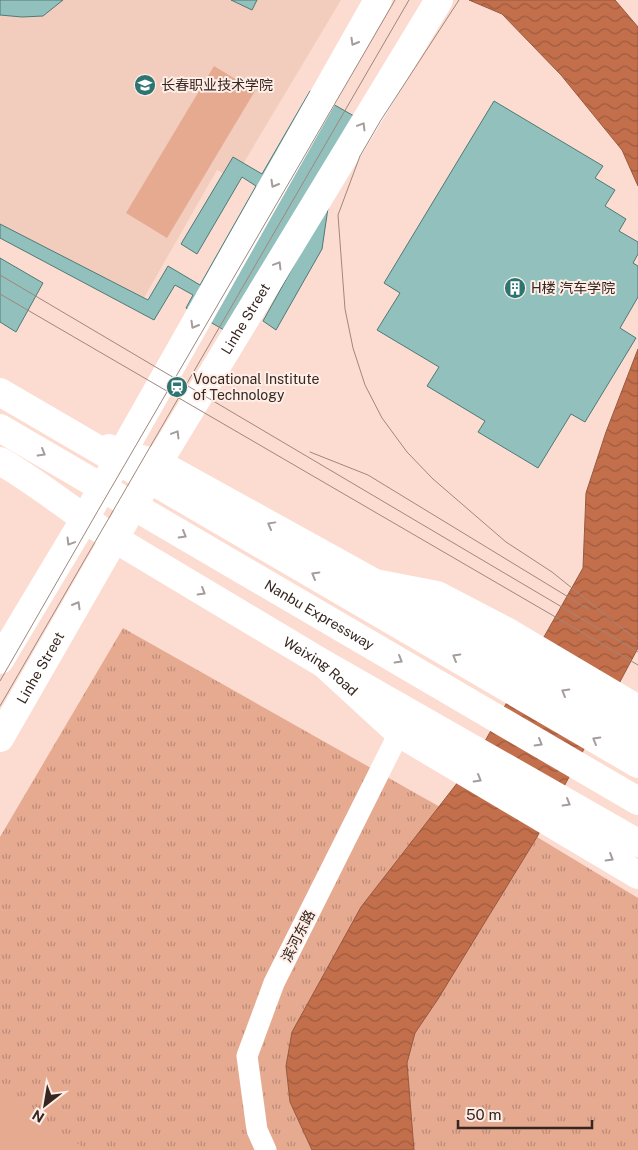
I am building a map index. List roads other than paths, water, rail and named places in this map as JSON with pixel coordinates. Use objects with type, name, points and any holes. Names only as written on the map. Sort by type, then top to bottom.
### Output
[{"type":"main road","points":[[0,660],[84,520],[378,0]]},
{"type":"main road","name":"Linhe Street","points":[[0,738],[158,463],[437,3]]},
{"type":"main road","points":[[0,385],[121,454],[158,463],[375,583],[610,692],[638,709]]},
{"type":"main road","points":[[0,392],[638,764]]},
{"type":"main road","name":"Nanbu Expressway","points":[[0,428],[638,801]]},
{"type":"main road","name":"Weixing Road","points":[[0,461],[35,481],[84,520],[324,664],[399,732],[442,745],[539,815],[638,875]]},
{"type":"main road","points":[[502,643],[638,734]]},
{"type":"main road","points":[[324,664],[442,745],[638,843]]},
{"type":"street","name":"滨河东路","points":[[266,1150],[257,1130],[247,1056],[274,983],[399,732]]},
{"type":"water","points":[[469,0],[615,0],[638,27],[638,186],[622,150],[561,75],[502,14]]},
{"type":"water","points":[[638,349],[638,648],[537,837],[438,999],[415,1033],[407,1063],[414,1150],[312,1150],[290,1102],[286,1066],[292,1032],[361,907],[472,764],[583,568],[586,493],[606,432]]},
{"type":"tram line","points":[[0,681],[395,0]]},
{"type":"tram line","points":[[0,706],[409,0]]},
{"type":"tram line","points":[[459,0],[381,120],[360,156],[338,215],[345,309],[353,348],[365,385],[382,418],[407,452],[433,479],[506,542],[552,572],[638,641]]},
{"type":"tram line","points":[[0,275],[638,652]]},
{"type":"tram line","points":[[0,294],[638,665]]},
{"type":"tram line","points":[[310,452],[368,475],[588,609]]},
{"type":"place","name":"长春职业技术学院","points":[[145,85]]},
{"type":"place","name":"H楼 汽车学院","points":[[515,288]]},
{"type":"place","name":"Vocational Institute of Technology","points":[[177,387]]}]
